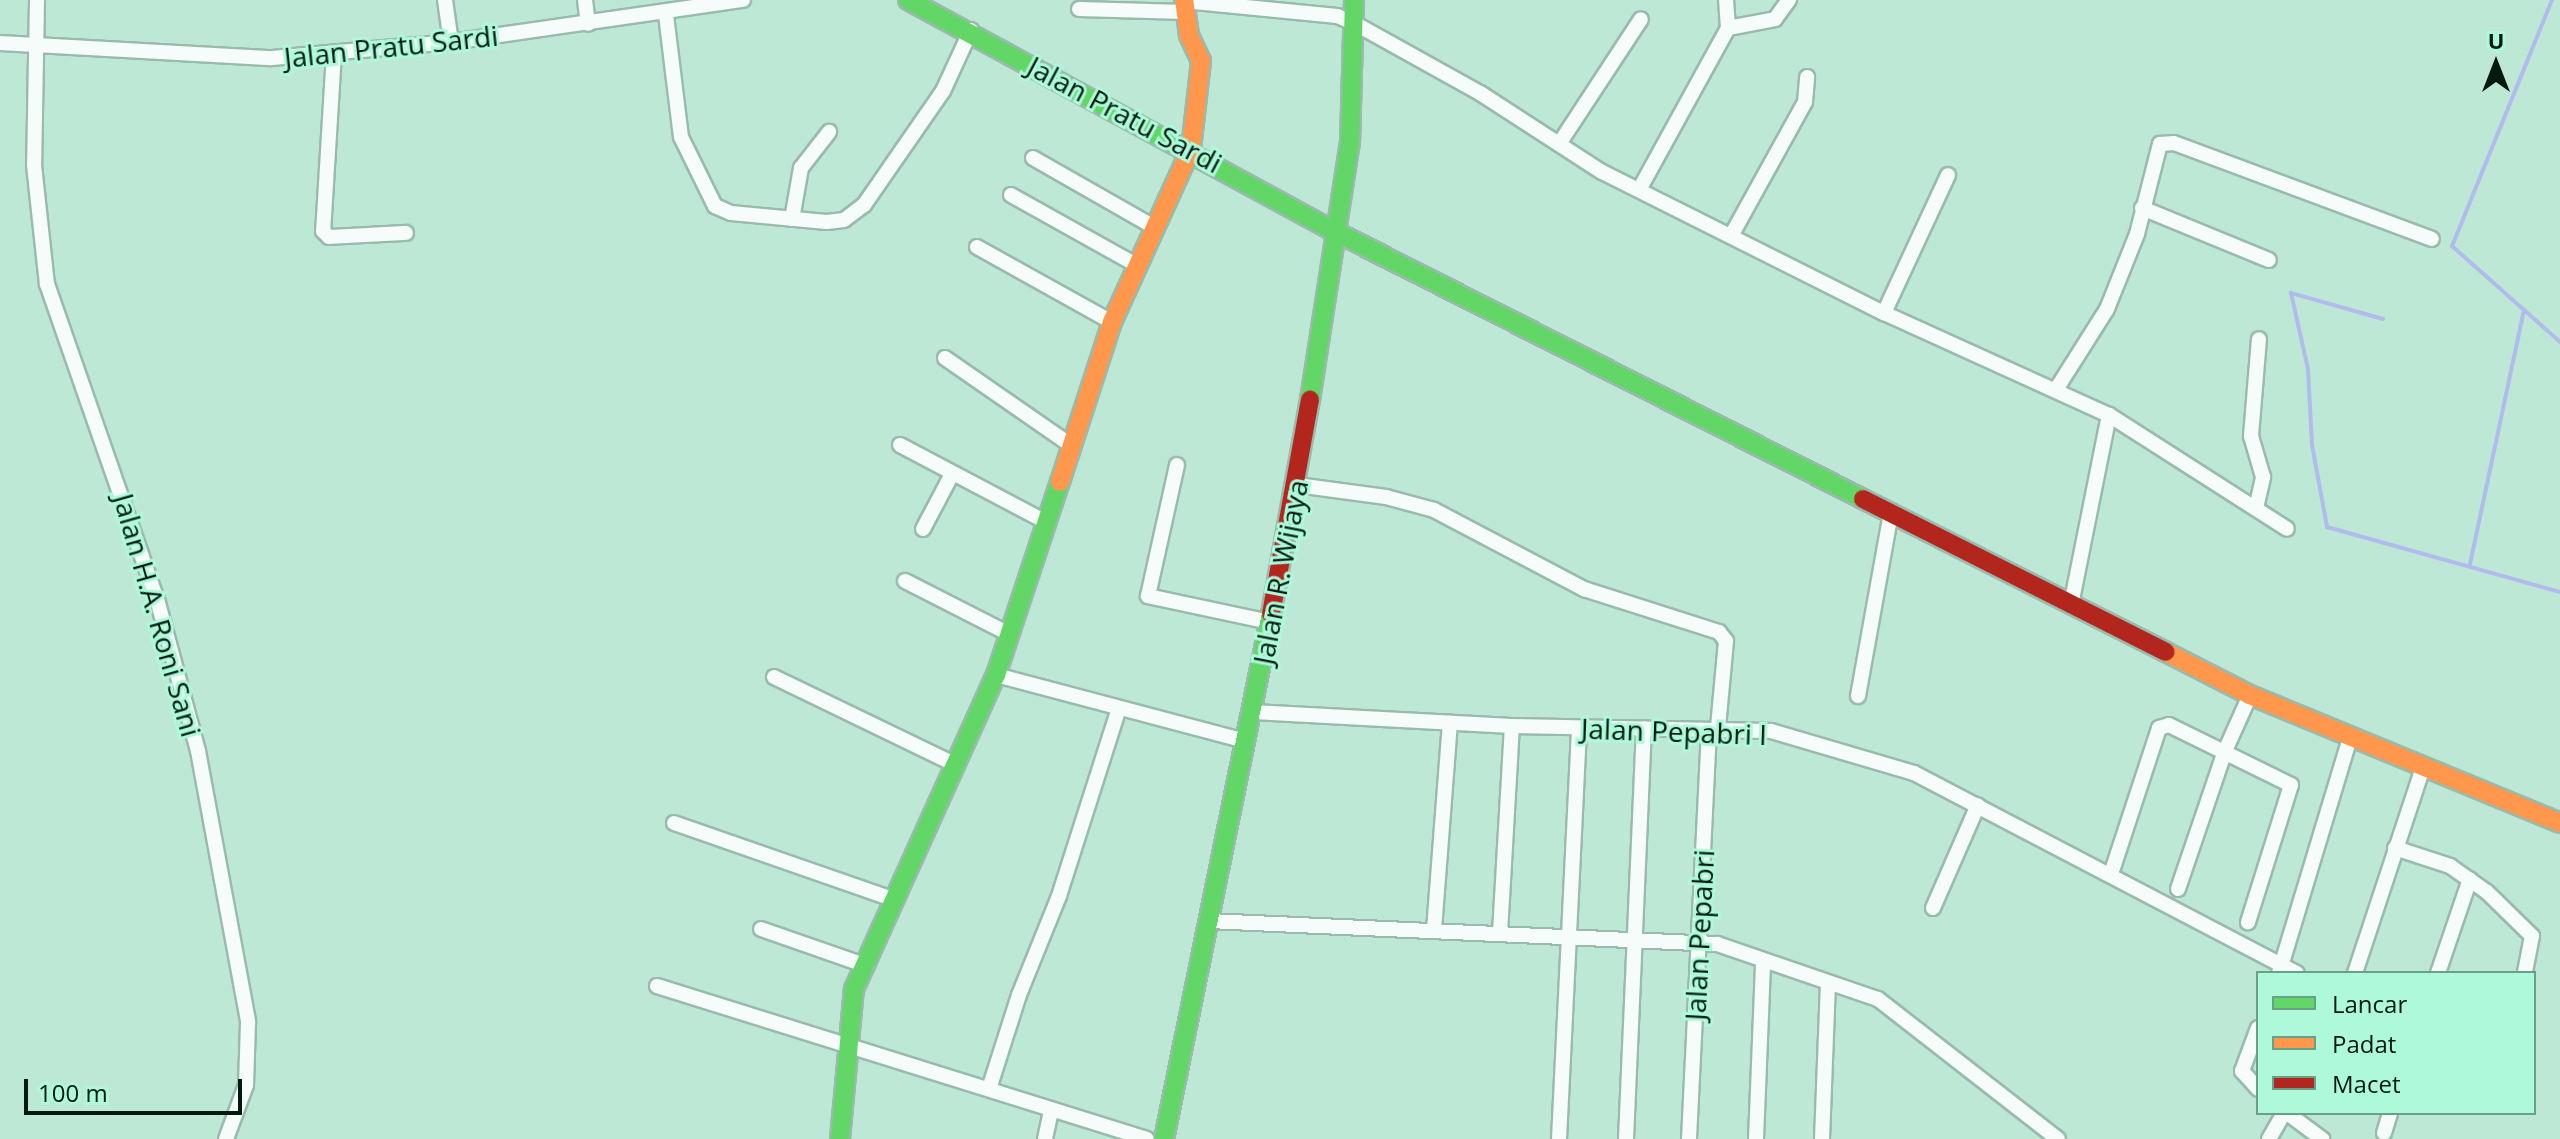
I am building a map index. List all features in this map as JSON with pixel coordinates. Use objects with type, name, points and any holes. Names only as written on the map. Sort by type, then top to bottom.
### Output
[{"type":"street","name":"Jalan H.A. Roni Sani","points":[[37,0],[34,165],[47,284],[157,599],[198,751],[248,1022],[246,1085],[226,1139]]},
{"type":"street","points":[[445,0],[451,42]]},
{"type":"street","points":[[585,0],[588,24]]},
{"type":"street","name":"Jalan Pratu Sardi","points":[[0,43],[272,58],[451,42],[666,15],[743,0]]},
{"type":"street","name":"Jalan Pratu Sardi","points":[[908,0],[971,30],[1191,149],[1338,233],[2250,695],[2560,823]]},
{"type":"street","name":"Jalan R. Wijaya","points":[[1164,1139],[1297,485],[1350,143],[1354,0]]},
{"type":"street","points":[[1639,190],[1728,28],[1726,0]]},
{"type":"street","points":[[1728,28],[1775,19],[1789,0]]},
{"type":"street","points":[[840,1139],[854,989],[996,675],[1112,322],[1191,149],[1201,61],[1184,4]]},
{"type":"street","points":[[1079,9],[1184,4],[1337,16],[1354,23],[1480,93],[1639,190],[1884,313],[2057,388],[2109,415],[2287,529]]},
{"type":"street","points":[[666,15],[681,137],[711,200],[731,213],[836,222],[864,205],[943,91],[971,30]]},
{"type":"street","points":[[1559,144],[1641,19]]},
{"type":"street","points":[[334,53],[323,231],[329,237],[406,233]]},
{"type":"street","points":[[1731,236],[1805,102],[1807,77]]},
{"type":"street","points":[[792,219],[795,181],[829,132]]},
{"type":"street","points":[[2057,388],[2107,309],[2142,208],[2160,144],[2174,143],[2432,239]]},
{"type":"street","points":[[1033,158],[1154,227]]},
{"type":"street","points":[[1884,313],[1948,175]]},
{"type":"street","points":[[1011,195],[1136,265]]},
{"type":"street","points":[[2142,208],[2269,260]]},
{"type":"street","points":[[977,247],[1112,322]]},
{"type":"street","points":[[2256,508],[2263,477],[2251,436],[2259,339]]},
{"type":"street","points":[[945,358],[1072,446]]},
{"type":"street","points":[[2071,605],[2109,415]]},
{"type":"street","points":[[900,445],[1048,523]]},
{"type":"street","points":[[1177,465],[1148,596],[1269,622]]},
{"type":"street","points":[[923,529],[952,474]]},
{"type":"street","name":"Jalan Pepabri","points":[[1297,485],[1434,510],[1584,589],[1719,632],[1726,641],[1714,729],[1689,1139]]},
{"type":"street","points":[[1858,696],[1891,512]]},
{"type":"street","points":[[905,581],[1009,634]]},
{"type":"street","points":[[996,675],[1118,711],[1245,741]]},
{"type":"street","points":[[774,677],[956,765]]},
{"type":"street","points":[[2178,889],[2225,751],[2250,695]]},
{"type":"street","points":[[989,1089],[1019,995],[1059,896],[1118,711]]},
{"type":"street","name":"Jalan Pepabri I","points":[[1253,712],[1512,726],[1771,731],[1887,762],[1978,805],[2280,970]]},
{"type":"street","points":[[1434,930],[1450,723]]},
{"type":"street","points":[[2113,868],[2160,726],[2169,725],[2291,785],[2248,922]]},
{"type":"street","points":[[1500,933],[1512,726]]},
{"type":"street","points":[[1559,1139],[1566,937],[1579,728]]},
{"type":"street","points":[[1626,1139],[1644,728]]},
{"type":"street","points":[[2280,970],[2350,738]]},
{"type":"street","points":[[2356,971],[2423,767]]},
{"type":"street","points":[[1933,908],[1978,805]]},
{"type":"street","points":[[674,823],[895,900]]},
{"type":"street","points":[[2395,848],[2450,866],[2470,879],[2532,936],[2525,971]]},
{"type":"street","points":[[2439,971],[2470,879]]},
{"type":"street","points":[[1209,921],[1636,941],[1699,941],[1871,995],[2058,1139]]},
{"type":"street","points":[[761,929],[867,966]]},
{"type":"street","points":[[1756,1139],[1763,962]]},
{"type":"street","points":[[1822,1139],[1828,984]]},
{"type":"street","points":[[657,986],[847,1042],[1147,1139]]},
{"type":"street","points":[[2256,1033],[2242,1071],[2256,1087]]},
{"type":"street","points":[[1045,1139],[1051,1110]]},
{"type":"street","points":[[2269,1139],[2284,1115]]},
{"type":"street","points":[[2384,1133],[2389,1115]]},
{"type":"street","points":[[2305,1117],[2322,1139]]},
{"type":"waterway","points":[[2552,0],[2452,246],[2560,342]]},
{"type":"waterway","points":[[2383,319],[2291,293],[2308,369],[2312,445],[2327,527],[2560,592]]},
{"type":"waterway","points":[[2470,564],[2524,310]]},
{"type":"traffic: fast","points":[[908,0],[1338,233],[1863,499]]},
{"type":"traffic: fast","points":[[1310,400],[1350,143],[1354,0]]},
{"type":"traffic: fast","points":[[840,1139],[854,989],[996,675],[1060,482]]},
{"type":"traffic: fast","points":[[1164,1139],[1271,614]]},
{"type":"traffic: slow","points":[[1060,482],[1112,322],[1191,149],[1201,61],[1189,35],[1184,0]]},
{"type":"traffic: slow","points":[[2166,652],[2250,695],[2560,823]]},
{"type":"traffic: jam","points":[[1271,614],[1310,400]]},
{"type":"traffic: jam","points":[[1863,499],[2166,652]]}]
